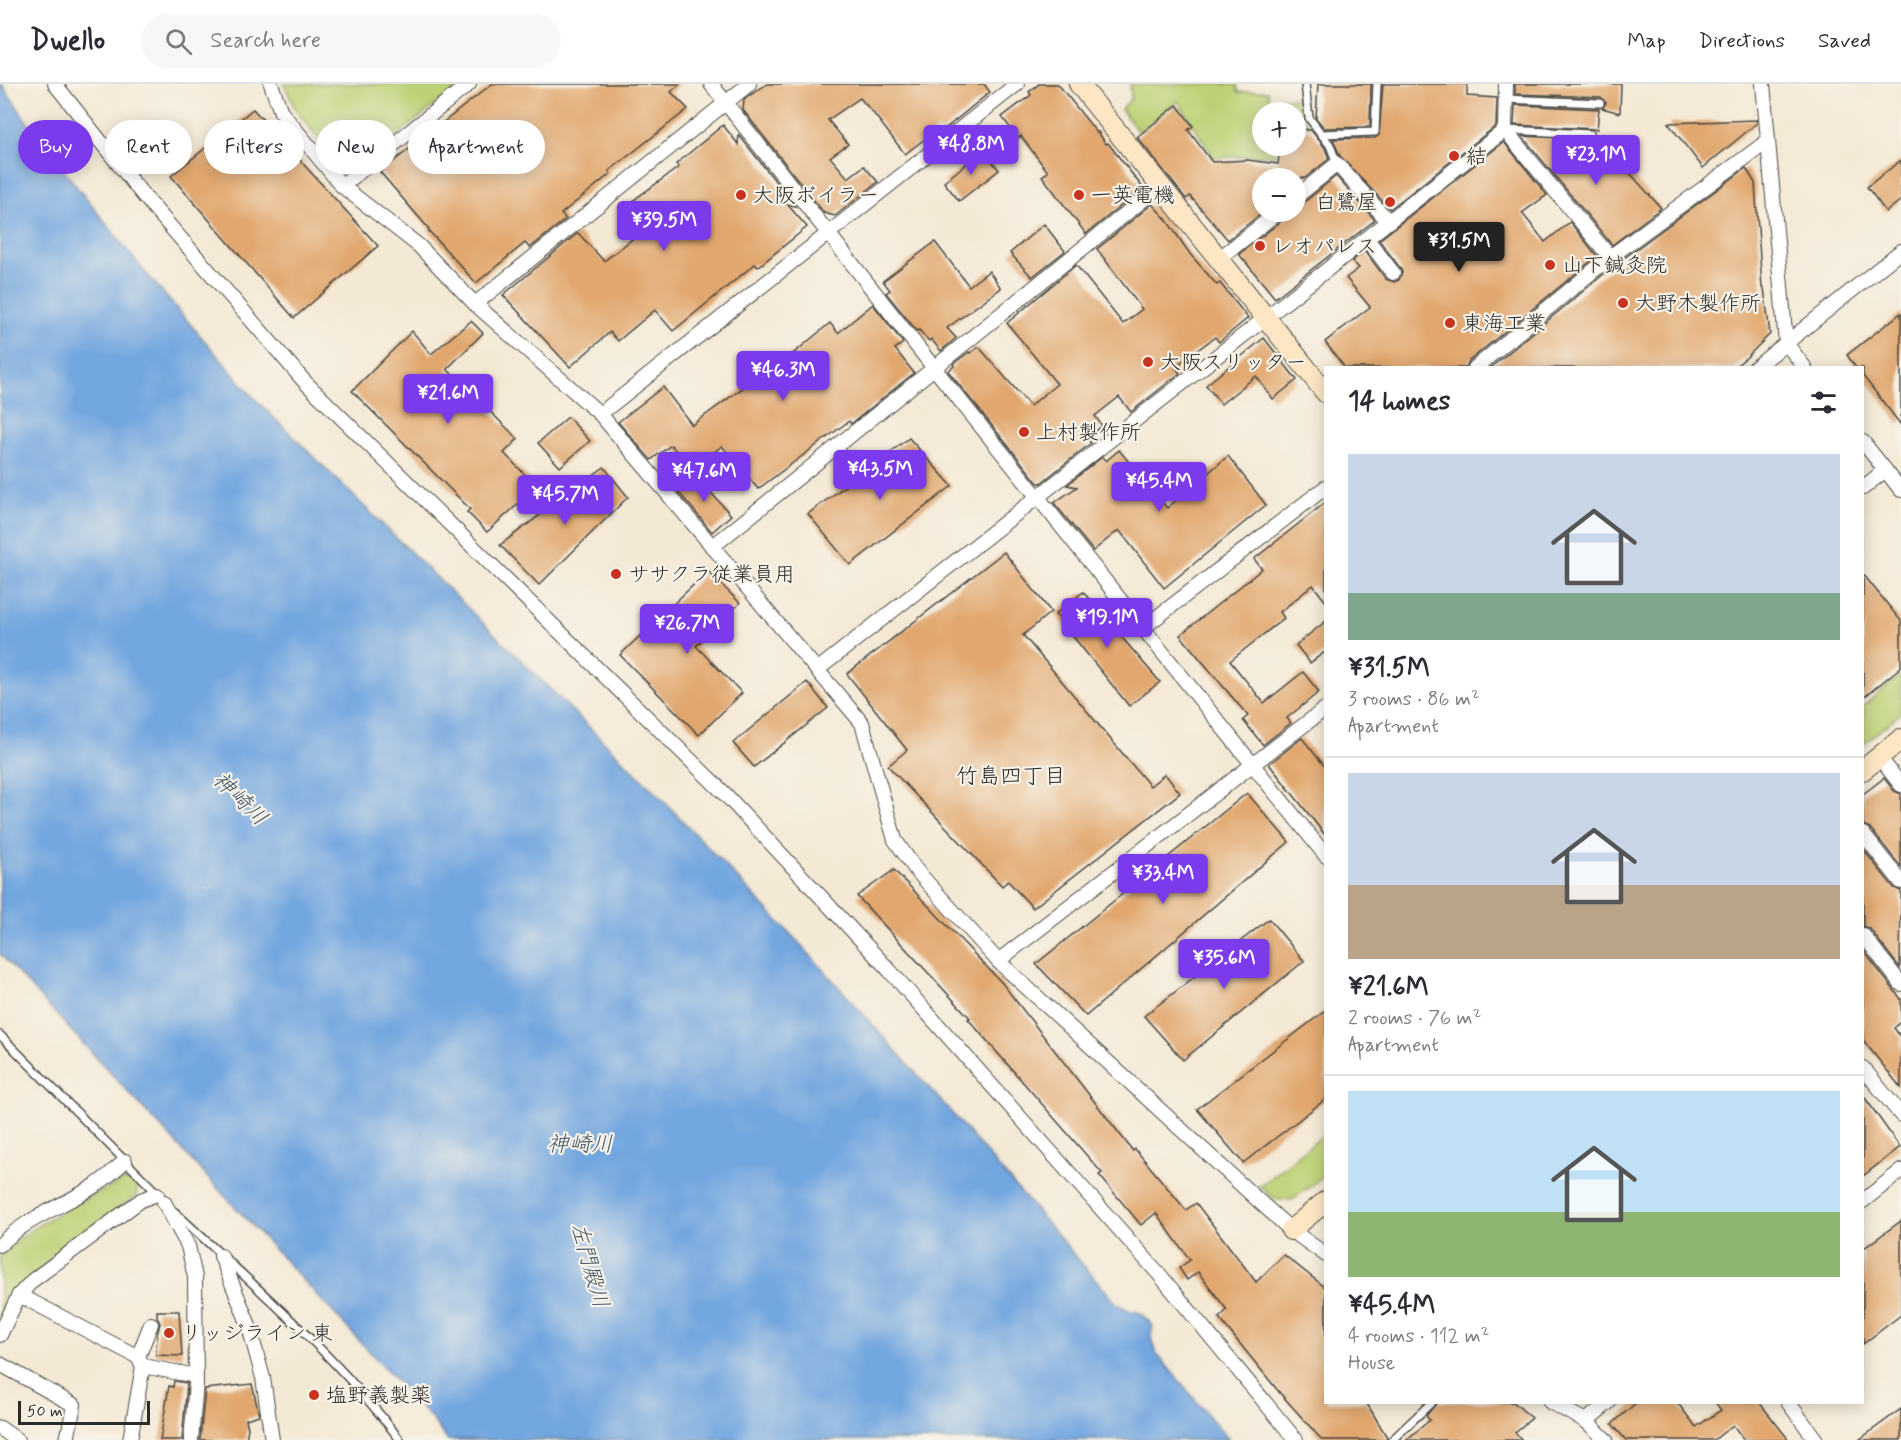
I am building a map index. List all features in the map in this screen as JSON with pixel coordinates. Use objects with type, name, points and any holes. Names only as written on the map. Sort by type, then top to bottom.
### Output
[{"type":"street","points":[[56,84],[143,195],[304,381],[718,786],[890,970],[1159,1274],[1296,1440]]},
{"type":"street","points":[[271,84],[281,112],[342,186],[419,246],[475,304],[600,414],[862,723],[895,840],[916,870],[998,961],[1291,1230],[1324,1254]]},
{"type":"street","points":[[342,186],[469,84]]},
{"type":"street","points":[[711,84],[934,368],[1324,853]]},
{"type":"street","points":[[475,304],[749,84]]},
{"type":"street","points":[[600,414],[1017,84]]},
{"type":"street","points":[[1079,84],[1324,390]]},
{"type":"street","points":[[1506,84],[1505,130],[1610,257]]},
{"type":"street","points":[[1763,84],[1786,343],[1803,366]]},
{"type":"street","points":[[817,669],[1505,130]]},
{"type":"street","points":[[1477,366],[1610,257],[1768,141]]},
{"type":"street","points":[[1306,189],[1337,164],[1389,222]]},
{"type":"street","points":[[712,547],[1160,186]]},
{"type":"street","points":[[1220,258],[1265,222]]},
{"type":"street","points":[[1367,239],[1393,273]]},
{"type":"street","points":[[1757,366],[1901,251]]},
{"type":"street","points":[[1864,443],[1901,490]]},
{"type":"street","points":[[1864,487],[1885,470]]},
{"type":"street","points":[[1143,628],[1324,489]]},
{"type":"street","points":[[998,961],[1324,710]]},
{"type":"street","points":[[1864,769],[1901,739]]},
{"type":"street","points":[[1879,757],[1901,785]]},
{"type":"street","points":[[1864,835],[1901,882]]},
{"type":"street","points":[[1864,936],[1901,984]]},
{"type":"street","points":[[1864,1069],[1901,1115]]},
{"type":"street","points":[[0,1245],[29,1221],[96,1185],[125,1161]]},
{"type":"street","points":[[1864,1200],[1901,1171]]},
{"type":"street","points":[[0,1335],[20,1295],[33,1280],[141,1200],[161,1198],[188,1246],[195,1276],[196,1376],[195,1417],[191,1440]]},
{"type":"street","points":[[1291,1230],[1324,1203]]},
{"type":"street","points":[[221,1256],[248,1323],[262,1378],[272,1440]]},
{"type":"street","points":[[20,1295],[140,1361],[196,1376]]},
{"type":"street","points":[[130,1440],[140,1361],[152,1324]]},
{"type":"street","points":[[0,1364],[74,1405],[67,1440]]},
{"type":"street","points":[[1554,1404],[1586,1420],[1606,1440]]},
{"type":"street","points":[[1586,1420],[1606,1404]]},
{"type":"street","points":[[1789,1404],[1816,1440]]},
{"type":"street","points":[[0,1428],[14,1439]]},
{"type":"lane","points":[[1305,84],[1309,118],[1330,145],[1337,164]]},
{"type":"lane","points":[[1321,134],[1375,132],[1377,84]]},
{"type":"lane","points":[[1506,99],[1600,103]]},
{"type":"lane","points":[[1505,130],[1590,134]]},
{"type":"lane","points":[[0,1035],[161,1198],[299,1329],[348,1379],[400,1440]]},
{"type":"lane","points":[[1392,1440],[1430,1404]]},
{"type":"green space","points":[[284,84],[462,84],[416,120],[408,120],[408,127],[396,136],[396,120],[316,120],[316,135],[296,110]]},
{"type":"green space","points":[[1130,84],[1237,84],[1238,92],[1268,91],[1269,102],[1252,102],[1252,156],[1255,156],[1214,158],[1178,101],[1138,132],[1121,109],[1131,99]]},
{"type":"green space","points":[[1302,98],[1303,102],[1272,102],[1272,99]]},
{"type":"green space","points":[[1901,675],[1901,713],[1864,743],[1864,705]]},
{"type":"green space","points":[[1324,1135],[1324,1176],[1293,1199],[1277,1200],[1259,1187]]},
{"type":"green space","points":[[124,1180],[139,1182],[136,1196],[46,1263],[0,1322],[0,1257],[13,1244],[42,1223]]},
{"type":"water","name":"神崎川","points":[[0,84],[2,84],[26,120],[18,120],[18,174],[67,174],[139,265],[255,399],[658,795],[802,946],[950,1111],[1117,1304],[1130,1311],[1141,1313],[1153,1326],[1151,1335],[1157,1354],[1229,1440],[447,1440],[432,1419],[0,954]]},
{"type":"building","points":[[492,84],[680,84],[671,92],[688,109],[609,171],[610,174],[561,214],[566,219],[530,248],[525,243],[476,283],[382,174],[396,174],[396,159],[408,150],[408,174],[545,174],[545,120],[446,120]]},
{"type":"building","points":[[767,84],[984,84],[990,92],[941,132],[938,129],[905,154],[860,98],[828,120],[848,144],[830,157],[848,178],[864,166],[878,182],[835,216],[824,213],[743,110],[744,99]]},
{"type":"building","points":[[1039,84],[1058,84],[1143,188],[1086,234],[1042,176],[1048,172],[1021,136],[1018,138],[1002,117],[1031,95],[1029,92]]},
{"type":"building","points":[[1318,84],[1371,84],[1370,127],[1324,128],[1316,118]]},
{"type":"building","points":[[1383,84],[1467,84],[1467,96],[1497,98],[1496,126],[1390,209],[1340,156],[1333,139],[1375,138],[1379,135]]},
{"type":"building","points":[[1515,84],[1621,84],[1620,113],[1602,108],[1606,103],[1601,97],[1515,94]]},
{"type":"building","points":[[1177,105],[1193,126],[1188,130],[1212,162],[1247,160],[1278,164],[1279,156],[1306,156],[1306,130],[1311,130],[1325,148],[1329,159],[1306,177],[1306,168],[1252,168],[1252,221],[1228,240],[1190,196],[1186,199],[1137,137]]},
{"type":"building","points":[[1515,105],[1599,109],[1597,129],[1514,125]]},
{"type":"building","points":[[253,109],[263,120],[240,120]]},
{"type":"building","points":[[1757,120],[1757,123],[1703,168],[1668,123]]},
{"type":"building","points":[[723,125],[738,144],[739,135],[795,206],[787,204],[807,227],[758,267],[755,264],[673,331],[655,310],[618,341],[610,332],[570,367],[503,295],[578,233],[604,261],[653,223],[634,200],[679,167],[676,164]]},
{"type":"building","points":[[1522,136],[1579,139],[1609,173],[1621,163],[1661,208],[1612,245]]},
{"type":"building","points":[[1504,142],[1547,195],[1522,213],[1545,242],[1570,222],[1597,256],[1469,361],[1467,366],[1343,366],[1325,342],[1370,307],[1346,278],[1359,268],[1352,261],[1365,251],[1386,279],[1394,282],[1399,280],[1402,272],[1379,240]]},
{"type":"building","points":[[204,149],[204,174],[304,174],[304,165],[378,246],[294,318],[171,176],[192,174],[192,159]]},
{"type":"building","points":[[983,150],[999,170],[959,201],[944,182]]},
{"type":"building","points":[[1901,160],[1901,200],[1886,212],[1867,187]]},
{"type":"building","points":[[1746,168],[1755,183],[1762,288],[1764,288],[1770,334],[1736,366],[1492,366],[1616,264]]},
{"type":"building","points":[[1336,176],[1375,220],[1275,298],[1239,254],[1280,222],[1306,222],[1306,201]]},
{"type":"building","points":[[1152,204],[1166,219],[1190,254],[1217,285],[1220,283],[1248,318],[1219,342],[1215,337],[1175,367],[1180,373],[1131,412],[1119,397],[1095,416],[1102,426],[1087,438],[1091,443],[1041,483],[1038,483],[948,371],[954,366],[953,364],[979,347],[1030,406],[1057,384],[1007,323],[1076,265],[1123,324],[1142,309],[1097,249]]},
{"type":"building","points":[[1044,224],[1065,251],[1032,277],[1010,253]]},
{"type":"building","points":[[935,242],[969,286],[989,271],[1001,288],[947,328],[956,338],[941,351],[931,339],[929,341],[919,330],[917,331],[886,293],[890,290],[883,281]]},
{"type":"building","points":[[873,304],[903,343],[895,349],[914,373],[851,424],[849,421],[758,489],[722,446],[692,469],[671,445],[651,460],[618,422],[663,387],[692,425],[781,360],[783,362],[830,323],[838,333]]},
{"type":"building","points":[[1901,313],[1901,425],[1864,377],[1864,366],[1855,366],[1847,355]]},
{"type":"building","points":[[471,321],[483,333],[447,369],[518,439],[504,453],[537,487],[487,532],[467,512],[470,509],[352,391],[412,331],[431,354]]},
{"type":"building","points":[[1264,338],[1297,380],[1273,399],[1256,376],[1221,404],[1206,385]]},
{"type":"building","points":[[568,417],[590,441],[560,467],[538,443]]},
{"type":"building","points":[[909,438],[952,486],[850,565],[808,514]]},
{"type":"building","points":[[1119,450],[1167,508],[1228,456],[1266,505],[1164,588],[1119,530],[1093,551],[1054,503],[1077,487],[1067,485],[1102,457],[1106,461]]},
{"type":"building","points":[[604,467],[628,497],[539,585],[500,545]]},
{"type":"building","points":[[696,476],[731,515],[712,532],[676,489]]},
{"type":"building","points":[[1324,504],[1324,599],[1313,585],[1280,612],[1284,618],[1230,661],[1264,703],[1303,672],[1319,692],[1287,718],[1291,723],[1263,745],[1243,720],[1248,716],[1180,635],[1262,569],[1254,559]]},
{"type":"building","points":[[1004,552],[1051,612],[1023,635],[1150,786],[1165,774],[1180,793],[1033,908],[1008,881],[1002,886],[888,766],[907,750],[847,674]]},
{"type":"building","points":[[708,571],[740,603],[696,646],[742,693],[699,735],[620,655]]},
{"type":"building","points":[[1864,575],[1901,621],[1901,667],[1864,697]]},
{"type":"building","points":[[1083,592],[1160,682],[1129,706],[1055,614]]},
{"type":"building","points":[[1324,623],[1324,652],[1310,663],[1296,645]]},
{"type":"building","points":[[807,682],[828,708],[754,767],[733,743]]},
{"type":"building","points":[[1302,738],[1324,766],[1324,833],[1269,764]]},
{"type":"building","points":[[1884,778],[1894,791],[1901,794],[1901,867],[1870,828],[1864,825],[1864,793]]},
{"type":"building","points":[[1247,793],[1289,842],[1086,1016],[1036,964]]},
{"type":"building","points":[[1864,850],[1894,888],[1901,891],[1900,968],[1870,929],[1864,926]]},
{"type":"building","points":[[894,870],[1002,983],[1133,1151],[1135,1149],[1186,1210],[1196,1203],[1256,1282],[1284,1255],[1324,1286],[1324,1404],[1367,1404],[1387,1437],[1386,1440],[1322,1440],[1279,1392],[1219,1318],[1227,1310],[1198,1272],[1187,1280],[1179,1268],[1190,1260],[1156,1213],[1141,1225],[1099,1175],[1102,1173],[968,1019],[970,1018],[857,896]]},
{"type":"building","points":[[1269,919],[1304,961],[1183,1060],[1144,1016]]},
{"type":"building","points":[[1864,951],[1901,999],[1901,1022],[1894,1028],[1901,1037],[1901,1088],[1864,1041]]},
{"type":"building","points":[[1324,1012],[1324,1101],[1243,1163],[1197,1109]]},
{"type":"building","points":[[1864,1096],[1900,1147],[1864,1175]]},
{"type":"building","points":[[1901,1221],[1901,1315],[1864,1343],[1864,1248]]},
{"type":"building","name":"リッジライン 東","points":[[157,1311],[179,1311],[182,1356],[156,1355],[160,1323]]},
{"type":"building","points":[[174,1381],[187,1383],[182,1440],[160,1440],[169,1386],[173,1387]]},
{"type":"building","points":[[252,1384],[259,1415],[246,1419],[248,1428],[246,1440],[200,1440],[205,1389]]},
{"type":"building","points":[[1435,1404],[1515,1404],[1532,1418],[1515,1432],[1522,1440],[1406,1440],[1430,1420],[1426,1416]]},
{"type":"building","points":[[1635,1404],[1679,1404],[1696,1427],[1721,1410],[1716,1404],[1761,1404],[1789,1440],[1744,1440],[1733,1425],[1714,1440],[1626,1440],[1612,1424]]},
{"type":"building","points":[[1901,1409],[1901,1440],[1859,1440]]},
{"type":"place","name":"結","points":[[1454,156]]},
{"type":"place","name":"大阪ボイラー","points":[[741,195]]},
{"type":"place","name":"一英電機","points":[[1079,195]]},
{"type":"place","name":"白鷺屋","points":[[1390,202]]},
{"type":"place","name":"レオパレス","points":[[1260,246]]},
{"type":"place","name":"山下鍼灸院","points":[[1550,265]]},
{"type":"place","name":"大野木製作所","points":[[1623,303]]},
{"type":"place","name":"東海工業","points":[[1450,323]]},
{"type":"place","name":"大阪スリッター","points":[[1148,362]]},
{"type":"place","name":"上村製作所","points":[[1024,432]]},
{"type":"place","name":"ササクラ従業員用","points":[[616,574]]},
{"type":"place","name":"リッジライン 東","points":[[169,1333]]},
{"type":"place","name":"塩野義製薬","points":[[314,1395]]},
{"type":"district","name":"竹島四丁目","points":[[1011,775]]},
{"type":"water label","name":"左門殿川","points":[[591,1265]]}]
